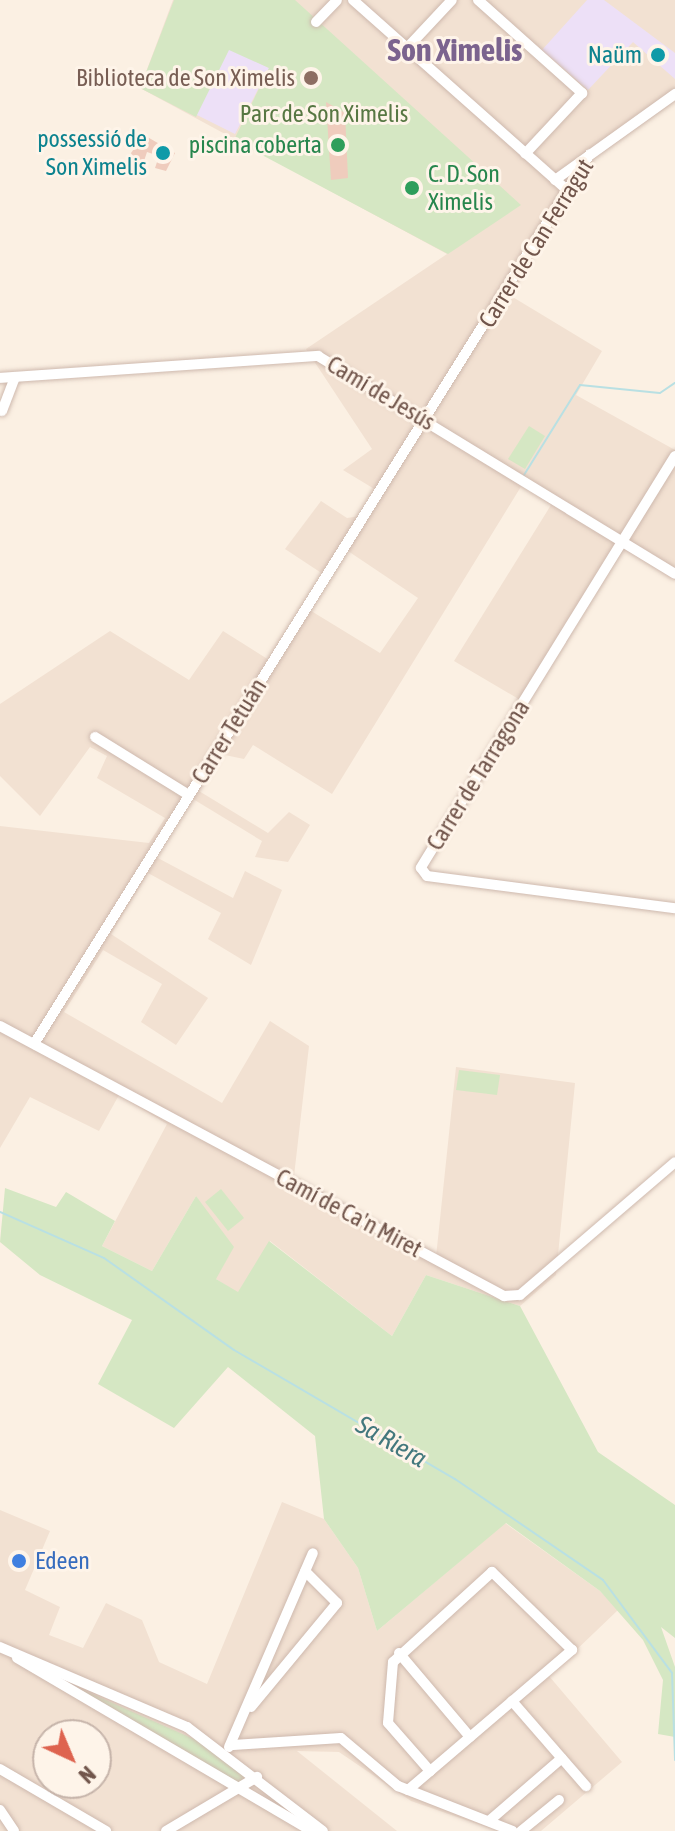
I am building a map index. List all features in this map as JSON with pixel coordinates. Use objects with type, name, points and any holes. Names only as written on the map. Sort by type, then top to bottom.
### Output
[{"type":"street","points":[[316,22],[337,0]]},
{"type":"street","points":[[353,0],[569,192]]},
{"type":"street","points":[[408,47],[452,0]]},
{"type":"street","points":[[478,0],[582,93],[525,154]]},
{"type":"street","name":"Carrer de Can Ferragut","points":[[555,180],[675,94]]},
{"type":"street","name":"Carrer de Can Ferragut","points":[[424,419],[590,154]]},
{"type":"street","name":"Camí de Jesús","points":[[0,378],[318,356],[675,574]]},
{"type":"street","points":[[1,411],[15,377]]},
{"type":"street","name":"Carrer Tetuán","points":[[34,1044],[424,419]]},
{"type":"street","points":[[622,541],[675,456]]},
{"type":"street","name":"Carrer de Tarragona","points":[[622,541],[422,872],[675,908]]},
{"type":"street","points":[[95,737],[189,795]]},
{"type":"street","name":"Camí de Ca'n Miret","points":[[0,1026],[504,1296],[520,1295],[675,1162]]},
{"type":"street","points":[[229,1748],[313,1553]]},
{"type":"street","points":[[245,1715],[337,1603],[305,1571]]},
{"type":"street","points":[[408,1790],[572,1650],[492,1572],[399,1653],[388,1723],[430,1771]]},
{"type":"street","points":[[0,1647],[229,1748],[257,1777],[323,1831]]},
{"type":"street","points":[[14,1653],[312,1831]]},
{"type":"street","points":[[399,1653],[470,1737]]},
{"type":"street","points":[[512,1701],[586,1786]]},
{"type":"street","points":[[229,1748],[341,1738],[408,1790],[513,1831]]},
{"type":"street","points":[[489,1821],[562,1758]]},
{"type":"street","points":[[0,1769],[106,1831]]},
{"type":"street","points":[[166,1831],[257,1777]]},
{"type":"street","points":[[521,1831],[559,1800]]},
{"type":"street","points":[[0,1810],[14,1831]]},
{"type":"shaded area","points":[[173,0],[675,0],[675,101],[592,160],[511,296],[602,351],[576,395],[675,450],[675,580],[624,549],[527,704],[454,661],[551,505],[522,485],[332,794],[253,745],[244,759],[220,754],[199,791],[268,833],[289,812],[310,825],[288,862],[255,857],[262,841],[193,799],[156,857],[233,898],[245,871],[282,890],[251,965],[208,939],[221,913],[148,873],[111,934],[208,998],[176,1045],[141,1022],[162,984],[103,950],[64,1012],[222,1103],[270,1021],[309,1046],[294,1176],[436,1257],[456,1067],[575,1083],[556,1275],[520,1306],[426,1275],[392,1336],[270,1241],[238,1293],[216,1279],[196,1196],[152,1271],[102,1246],[167,1124],[119,1095],[99,1131],[30,1097],[0,1148],[0,826],[149,843],[165,818],[97,778],[107,756],[90,747],[40,816],[0,776],[0,704],[110,631],[189,680],[223,631],[269,660],[303,606],[380,653],[418,598],[348,551],[329,578],[285,549],[321,501],[347,518],[360,516],[376,490],[343,470],[372,449],[306,349],[447,254],[140,88]]},
{"type":"shaded area","points":[[587,0],[604,0],[675,53],[675,79],[633,42],[588,90],[542,50]]},
{"type":"shaded area","points":[[227,47],[269,68],[235,134],[193,113]]},
{"type":"shaded area","points":[[282,1502],[324,1519],[358,1568],[377,1631],[505,1523],[600,1591],[618,1610],[549,1676],[622,1762],[541,1831],[498,1831],[411,1801],[339,1752],[297,1751],[397,1831],[0,1831],[0,1510],[50,1531],[25,1590],[60,1607],[49,1635],[83,1648],[106,1603],[142,1620],[159,1662],[207,1684]]},
{"type":"green space","name":"Parc de Son Ximelis","points":[[174,0],[295,0],[521,205],[448,254],[234,140],[269,68],[229,50],[196,117],[140,88]]},
{"type":"green space","points":[[529,426],[545,436],[525,469],[508,459]]},
{"type":"green space","points":[[459,1070],[500,1075],[497,1095],[456,1090]]},
{"type":"green space","points":[[5,1188],[56,1207],[66,1192],[115,1221],[102,1246],[152,1271],[196,1196],[234,1247],[216,1279],[238,1292],[269,1241],[392,1336],[426,1275],[520,1306],[598,1452],[675,1505],[675,1638],[661,1627],[675,1667],[675,1737],[658,1734],[663,1680],[643,1640],[600,1591],[506,1523],[377,1631],[358,1568],[324,1519],[315,1436],[228,1367],[174,1428],[98,1384],[132,1320],[40,1275],[0,1242]]},
{"type":"green space","points":[[221,1189],[244,1218],[228,1231],[205,1202]]},
{"type":"green space","points":[[38,1670],[203,1743],[250,1779],[240,1785]]},
{"type":"building","name":"piscina coberta","points":[[326,102],[345,113],[348,178],[331,180]]},
{"type":"building","name":"possessió de Son Ximelis","points":[[144,135],[175,153],[166,171],[155,168],[159,156],[147,152],[143,164],[134,162],[131,153]]},
{"type":"waterway","points":[[524,475],[580,385],[660,393],[675,383]]},
{"type":"waterway","name":"Sa Riera","points":[[0,1212],[104,1258],[234,1350],[455,1479],[603,1580],[672,1673],[675,1760]]},
{"type":"place","name":"Naüm","points":[[658,55]]},
{"type":"place","name":"Biblioteca de Son Ximelis","points":[[311,78]]},
{"type":"place","name":"piscina coberta","points":[[338,145]]},
{"type":"place","name":"possessió de Son Ximelis","points":[[163,153]]},
{"type":"place","name":"C. D. Son Ximelis","points":[[412,188]]},
{"type":"place","name":"Edeen","points":[[19,1561]]},
{"type":"district","name":"Son Ximelis","points":[[455,50]]}]
